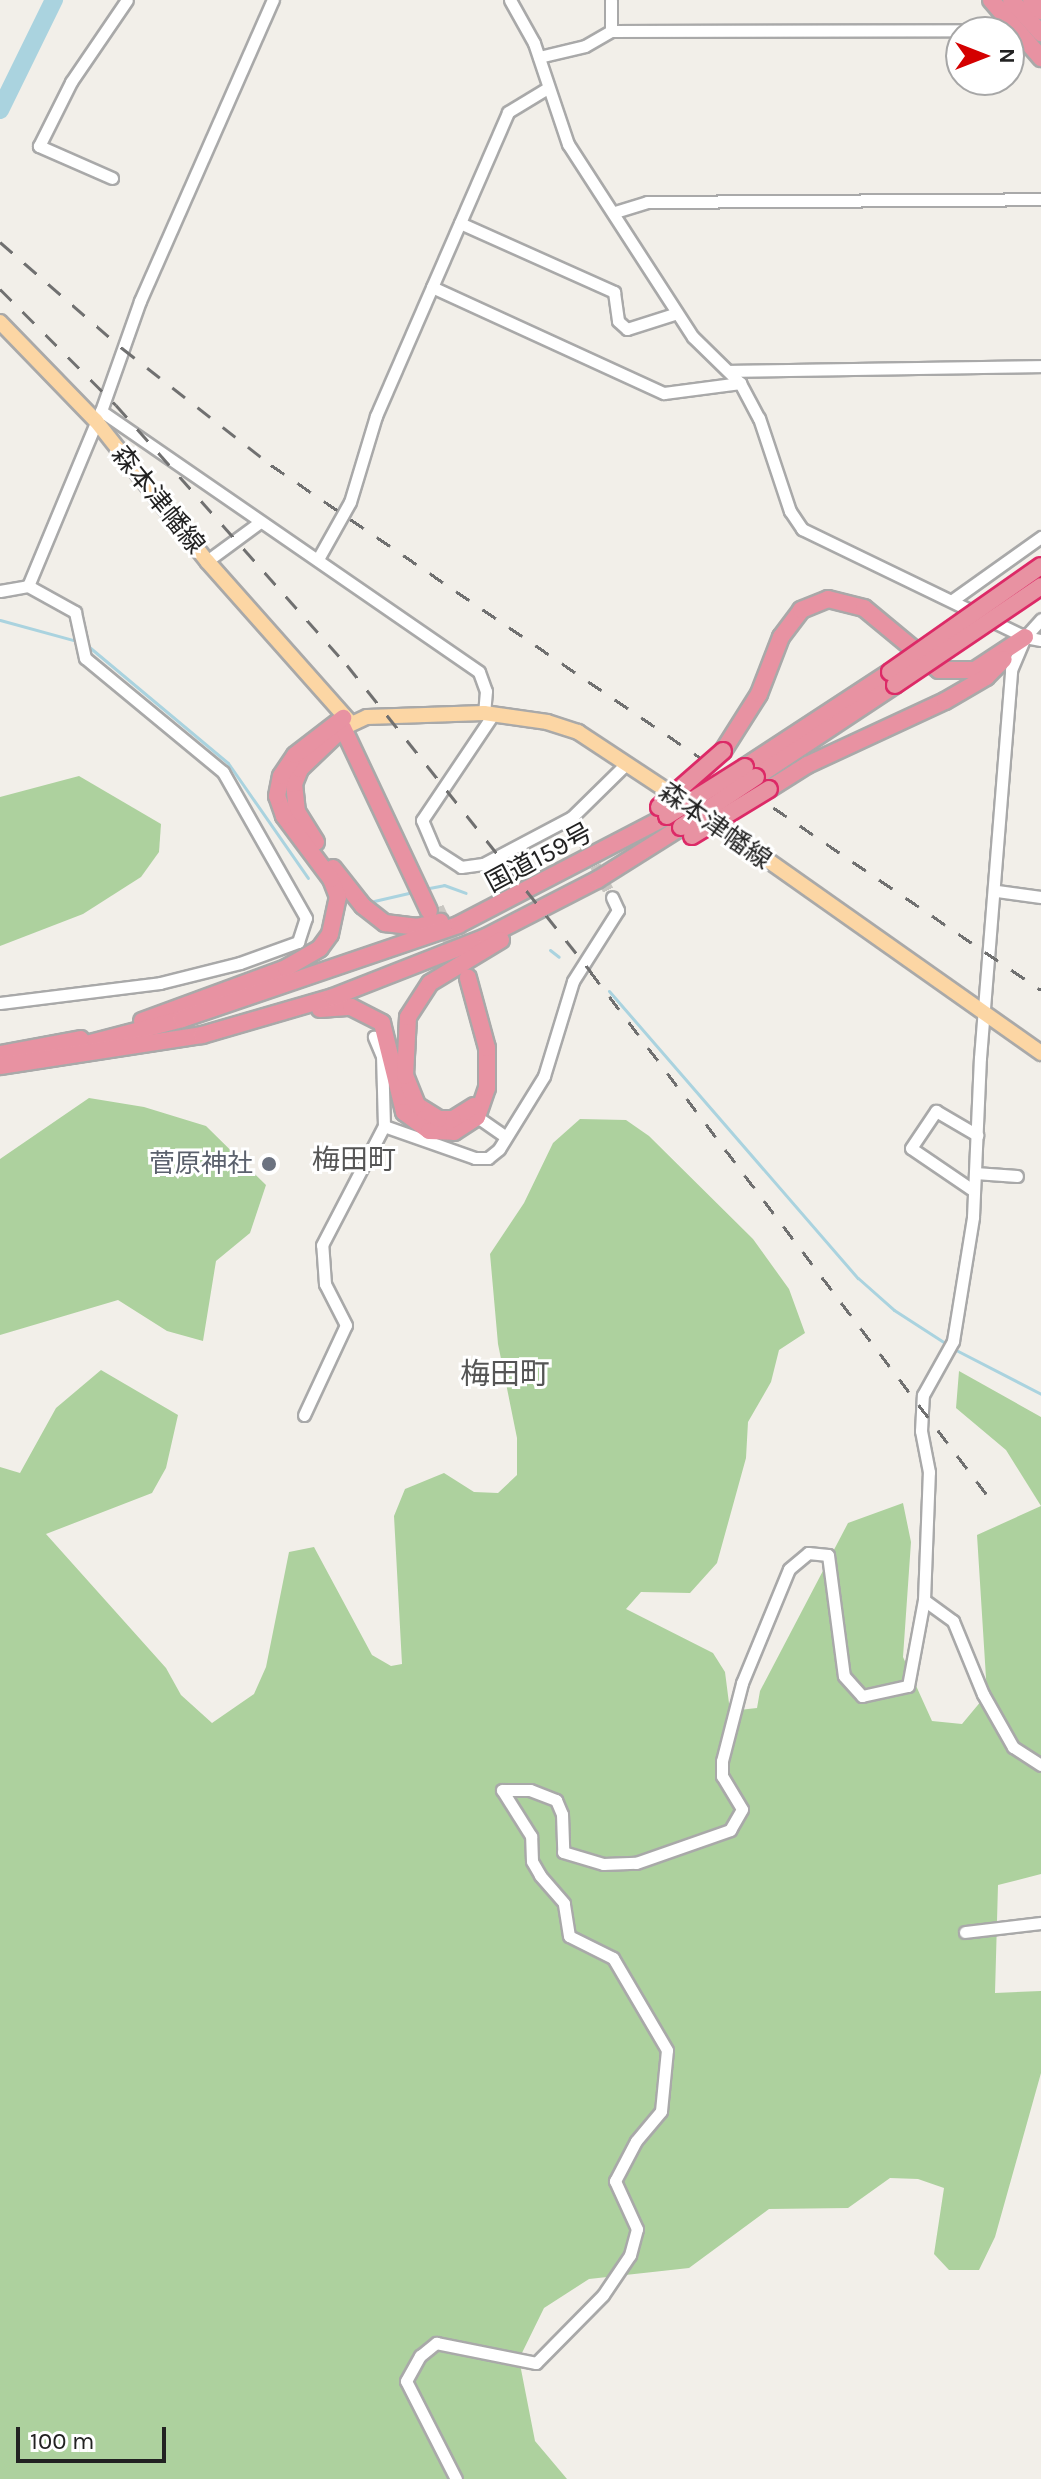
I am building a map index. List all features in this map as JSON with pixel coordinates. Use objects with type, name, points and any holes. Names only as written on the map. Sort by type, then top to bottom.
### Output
[{"type":"highway","points":[[1011,0],[1041,33]]},
{"type":"highway","points":[[1031,0],[1041,11]]},
{"type":"highway","points":[[1025,44],[1041,58]]},
{"type":"highway","name":"国道159号","points":[[0,1066],[202,1035],[333,997],[486,937],[597,880],[657,843],[687,832],[1041,566]]},
{"type":"highway","name":"国道159号","points":[[892,679],[1041,586]]},
{"type":"highway","points":[[663,812],[723,751],[759,694],[781,637],[801,610],[828,599],[864,608],[939,670],[975,670],[1033,639]]},
{"type":"highway","points":[[756,778],[986,677],[1033,639]]},
{"type":"highway","points":[[345,723],[432,910]]},
{"type":"highway","points":[[345,723],[300,769],[292,798],[297,812],[340,878],[373,915],[401,927],[458,925]]},
{"type":"highway","points":[[0,1057],[139,1022],[286,968],[320,948],[330,934],[338,897],[331,879],[284,816],[277,796],[281,776],[295,755],[345,723]]},
{"type":"highway","name":"国道159号","points":[[0,1057],[134,1033],[458,925],[502,906],[663,812],[756,778]]},
{"type":"highway","points":[[473,1114],[439,1119],[425,1112],[410,1094],[404,1057],[413,1004],[443,974],[572,900],[597,880]]},
{"type":"highway","points":[[30,1063],[39,1067],[144,1053],[296,1014],[351,1007],[382,1023],[390,1040],[399,1101],[411,1120],[429,1131],[454,1132],[473,1114],[479,1090],[482,1052],[465,979]]},
{"type":"main road","name":"森本津幡線","points":[[0,322],[98,416],[207,561],[345,723],[367,717],[489,713],[578,732],[1041,1053]]},
{"type":"street","points":[[112,178],[39,146],[71,82],[127,0]]},
{"type":"street","points":[[28,586],[98,416],[140,301],[273,0]]},
{"type":"street","points":[[510,0],[539,57],[546,89],[568,144],[615,212],[693,337],[740,383],[759,418],[790,511],[802,529],[1033,639]]},
{"type":"street","points":[[611,0],[611,31]]},
{"type":"street","points":[[539,57],[585,46],[611,31],[945,31]]},
{"type":"street","points":[[318,559],[350,502],[376,416],[508,112],[546,89]]},
{"type":"street","points":[[615,212],[647,202],[1041,199]]},
{"type":"street","points":[[460,223],[614,292],[618,321],[627,329],[677,313]]},
{"type":"street","points":[[432,287],[664,393],[740,383]]},
{"type":"street","points":[[730,371],[1041,366]]},
{"type":"street","points":[[98,416],[318,559],[479,672],[489,713],[422,820],[435,850],[461,867],[483,864],[572,817],[626,764]]},
{"type":"street","points":[[207,561],[260,522]]},
{"type":"street","points":[[954,599],[1041,537]]},
{"type":"street","points":[[0,591],[28,586],[75,612],[85,658],[223,772],[306,918],[298,942],[240,963],[160,983],[0,1003]]},
{"type":"street","points":[[456,2479],[406,2381],[420,2356],[436,2343],[536,2363],[603,2295],[630,2255],[637,2229],[615,2181],[636,2141],[661,2111],[667,2050],[613,1958],[569,1936],[564,1903],[554,1885],[540,1875],[532,1861],[531,1836],[502,1790],[530,1790],[556,1800],[562,1814],[563,1852],[580,1860],[636,1863],[712,1840],[740,1820],[742,1809],[722,1776],[722,1761],[750,1658],[780,1600],[789,1569],[808,1553],[828,1555],[844,1676],[862,1696],[908,1686],[924,1600],[929,1472],[921,1431],[923,1395],[949,1347],[974,1191],[1011,670],[1033,639],[1041,619]]},
{"type":"street","points":[[572,817],[580,836]]},
{"type":"street","points":[[997,891],[1041,897]]},
{"type":"street","points":[[384,1126],[475,1158],[488,1158],[544,1076],[573,981],[618,910],[612,897]]},
{"type":"street","points":[[304,1415],[346,1325],[325,1284],[322,1245],[384,1126],[382,1056],[374,1037]]},
{"type":"street","points":[[974,1191],[911,1148],[936,1111],[977,1135]]},
{"type":"street","points":[[473,1114],[505,1136]]},
{"type":"street","points":[[975,1173],[1017,1176]]},
{"type":"street","points":[[924,1600],[953,1621],[983,1694],[1013,1747],[1041,1765]]},
{"type":"street","points":[[965,1932],[1041,1923]]},
{"type":"green space","points":[[79,776],[161,824],[159,852],[141,877],[83,914],[0,946],[0,797]]},
{"type":"green space","points":[[89,1098],[144,1107],[206,1126],[266,1185],[250,1233],[216,1261],[203,1341],[167,1331],[118,1300],[0,1335],[0,1159]]},
{"type":"green space","points":[[580,1119],[626,1120],[649,1136],[753,1239],[789,1289],[805,1333],[779,1350],[771,1382],[748,1422],[746,1458],[717,1563],[690,1593],[641,1592],[626,1609],[713,1653],[725,1672],[730,1711],[757,1708],[760,1691],[848,1523],[903,1503],[911,1542],[903,1657],[932,1721],[962,1724],[987,1694],[977,1535],[1041,1506],[1041,1874],[998,1885],[995,1993],[1041,1991],[1041,2073],[995,2237],[979,2270],[949,2270],[934,2254],[944,2188],[918,2179],[890,2178],[848,2208],[769,2209],[689,2268],[589,2279],[544,2308],[519,2359],[535,2441],[567,2479],[0,2479],[0,1467],[20,1473],[56,1408],[101,1370],[178,1415],[166,1468],[152,1493],[46,1534],[166,1668],[181,1695],[212,1723],[254,1694],[266,1667],[289,1552],[314,1547],[372,1655],[391,1666],[402,1664],[394,1516],[405,1489],[444,1473],[474,1492],[498,1493],[517,1475],[517,1438],[498,1344],[490,1254],[524,1203],[553,1143]]},
{"type":"green space","points":[[959,1371],[1041,1417],[1041,1506],[1006,1450],[956,1408]]},
{"type":"waterway","points":[[0,110],[54,0]]},
{"type":"waterway","points":[[0,620],[77,641]]},
{"type":"waterway","points":[[88,646],[228,763],[308,878]]},
{"type":"waterway","points":[[424,889],[444,885],[466,893]]},
{"type":"waterway","points":[[374,901],[413,892]]},
{"type":"waterway","points":[[550,950],[559,957]]},
{"type":"waterway","points":[[609,991],[858,1278],[894,1310],[948,1345]]},
{"type":"waterway","points":[[954,1349],[1041,1394]]},
{"type":"tunnel","points":[[580,836],[612,897]]},
{"type":"tunnel","points":[[436,908],[460,961]]},
{"type":"railway","points":[[0,242],[122,348],[271,465],[1041,990]]},
{"type":"railway","points":[[0,289],[116,405],[347,665],[590,971],[990,1499]]},
{"type":"place","name":"菅原神社","points":[[269,1164]]},
{"type":"district","name":"梅田町","points":[[354,1160]]},
{"type":"district","name":"梅田町","points":[[505,1374]]}]
